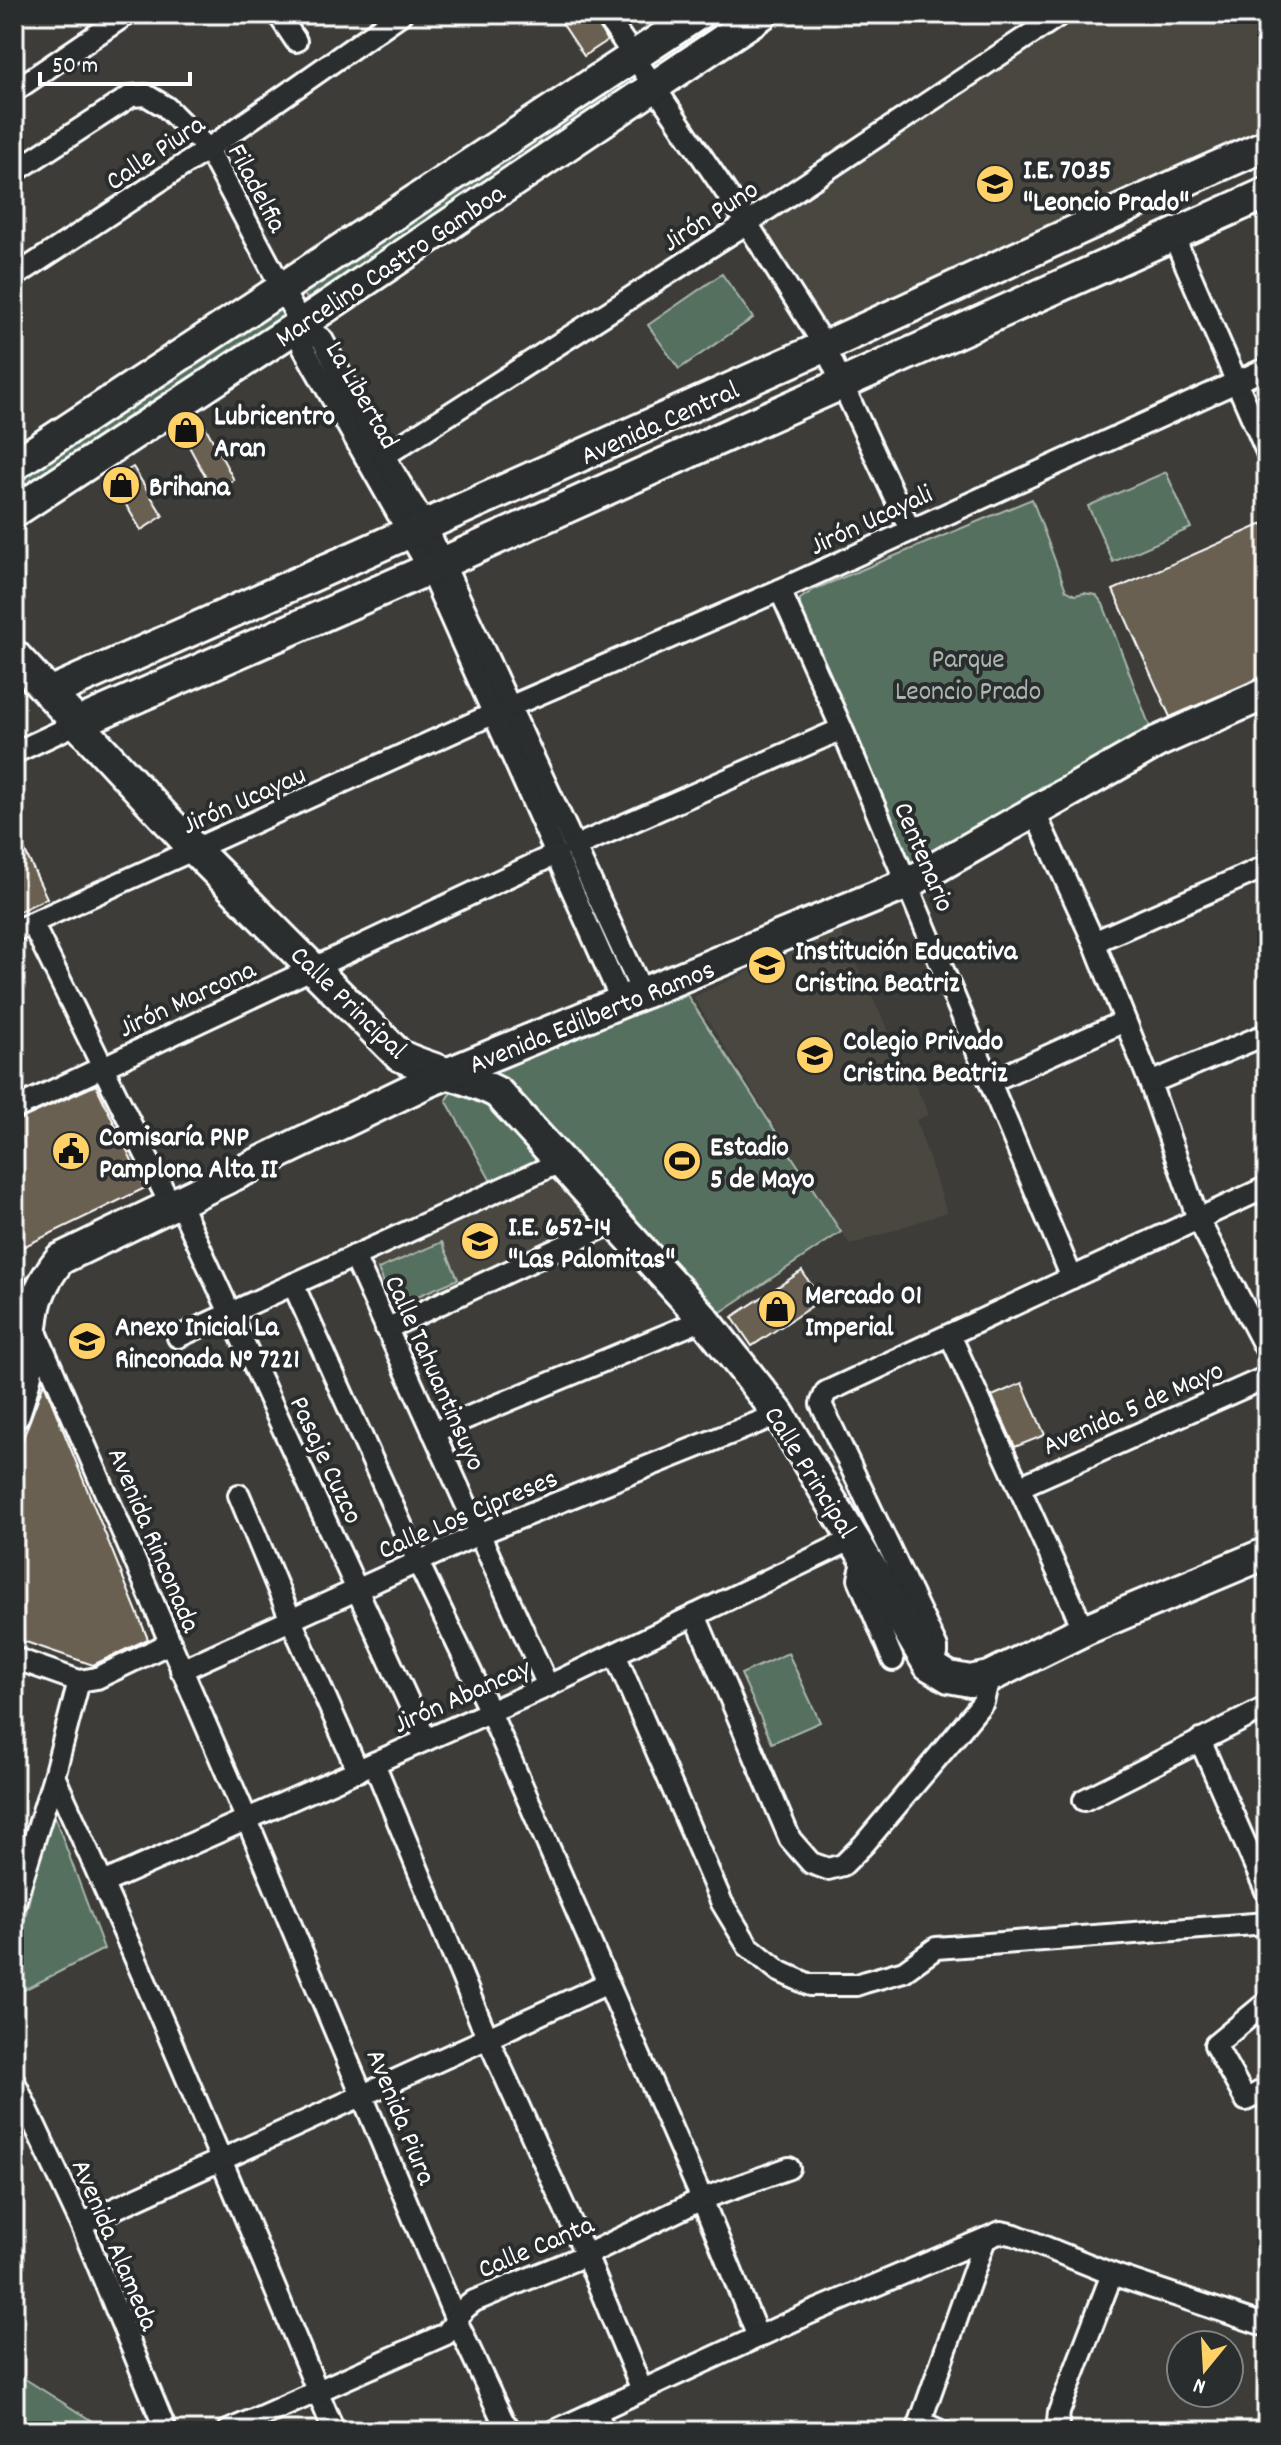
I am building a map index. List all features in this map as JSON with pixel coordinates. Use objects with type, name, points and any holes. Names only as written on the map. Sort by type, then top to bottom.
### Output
[{"type":"main road","name":"Marcelino Castro Gamboa","points":[[14,465],[698,14]]},
{"type":"main road","name":"Marcelino Castro Gamboa","points":[[14,512],[301,324],[762,14]]},
{"type":"main road","name":"Avenida Central","points":[[49,693],[825,347],[1154,193],[1267,145]]},
{"type":"main road","name":"Avenida Central","points":[[78,723],[1267,193]]},
{"type":"main road","name":"Calle Principal","points":[[14,655],[196,851],[399,1055],[422,1067],[476,1081],[498,1093],[704,1319],[779,1414],[929,1665]]},
{"type":"main road","name":"Avenida Edilberto Ramos","points":[[14,1414],[28,1366],[31,1317],[43,1281],[60,1259],[449,1073],[907,884],[1157,742],[1267,693]]},
{"type":"main road","points":[[929,1665],[949,1677],[970,1681],[989,1677],[1084,1630],[1267,1553]]},
{"type":"street","points":[[278,14],[296,41]]},
{"type":"street","name":"Calle Piura","points":[[14,277],[208,149],[401,14]]},
{"type":"street","points":[[605,14],[656,85],[825,347],[910,530]]},
{"type":"street","name":"Jirón Puno","points":[[384,456],[747,223],[1037,20],[1061,14]]},
{"type":"street","points":[[14,91],[119,16]]},
{"type":"street","name":"Filadelfia","points":[[14,172],[131,96],[146,95],[183,122],[208,149],[301,324]]},
{"type":"street","points":[[1173,235],[1267,452]]},
{"type":"street","name":"La Libertad","points":[[301,324],[322,339],[384,456],[632,998]]},
{"type":"street","name":"La Libertad","points":[[301,324],[303,347],[418,529]]},
{"type":"street","name":"Jirón Ucayali","points":[[502,710],[780,590],[1267,368]]},
{"type":"street","name":"Centenario","points":[[780,590],[842,729],[1072,1278]]},
{"type":"street","name":"Jirón Ucayau","points":[[23,927],[502,710]]},
{"type":"street","points":[[14,753],[78,723]]},
{"type":"street","name":"Jirón Marcona","points":[[14,1109],[565,850],[842,729]]},
{"type":"street","points":[[1034,811],[1094,942],[1150,1083],[1198,1219],[1267,1351]]},
{"type":"street","points":[[1094,942],[1267,866]]},
{"type":"street","name":"Pasaje Cuzco","points":[[23,927],[103,1067],[230,1313],[426,1740]]},
{"type":"street","points":[[990,1082],[1125,1021]]},
{"type":"street","points":[[1150,1083],[1267,1034]]},
{"type":"street","points":[[178,1337],[560,1162]]},
{"type":"street","points":[[929,1665],[937,1654],[937,1648],[821,1404],[826,1392],[1267,1187]]},
{"type":"street","points":[[386,1329],[615,1222]]},
{"type":"street","name":"Calle Tahuantinsuyo","points":[[354,1256],[548,1686]]},
{"type":"street","name":"Avenida Rinconada","points":[[14,1281],[247,1820]]},
{"type":"street","points":[[293,1284],[418,1562],[490,1712],[702,2199],[758,2337]]},
{"type":"street","points":[[433,1432],[704,1319]]},
{"type":"street","points":[[950,1335],[1084,1630]]},
{"type":"street","name":"Avenida 5 de Mayo","points":[[1019,1487],[1267,1377]]},
{"type":"street","name":"Calle Los Cipreses","points":[[181,1670],[479,1534],[779,1414]]},
{"type":"street","points":[[239,1495],[291,1620],[366,1767],[586,2255],[642,2390]]},
{"type":"street","points":[[862,1550],[859,1579],[893,1660]]},
{"type":"street","name":"Jirón Abancay","points":[[103,1883],[548,1686],[695,1615],[862,1550]]},
{"type":"street","points":[[695,1615],[790,1839],[811,1863],[828,1869],[843,1865],[864,1844],[953,1739],[983,1702],[989,1677]]},
{"type":"street","points":[[14,1658],[79,1681],[97,1678],[170,1643]]},
{"type":"street","points":[[615,1654],[722,1903],[748,1946],[779,1971],[810,1985],[856,1985],[878,1979],[904,1971],[936,1948],[1267,1923]]},
{"type":"street","points":[[14,1905],[54,1776],[79,1681]]},
{"type":"street","points":[[1084,1800],[1267,1707]]},
{"type":"street","points":[[1200,1740],[1267,1893]]},
{"type":"street","points":[[54,1776],[222,2160],[334,2431]]},
{"type":"street","name":"Avenida Piura","points":[[247,1820],[456,2320],[503,2421],[512,2431]]},
{"type":"street","points":[[81,2224],[608,1983]]},
{"type":"street","points":[[1267,2002],[1215,2045],[1246,2100],[1267,2088]]},
{"type":"street","name":"Avenida Alameda","points":[[14,2081],[81,2224],[166,2431]]},
{"type":"street","name":"Calle Canta","points":[[228,2431],[446,2334],[464,2309],[474,2301],[586,2255],[702,2199],[789,2168]]},
{"type":"street","points":[[554,2431],[758,2337],[1001,2232],[1112,2274],[1267,2326]]},
{"type":"street","points":[[941,2431],[919,2426],[985,2239]]},
{"type":"street","points":[[1057,2431],[1059,2412],[1112,2274]]},
{"type":"street","points":[[596,2412],[605,2431]]},
{"type":"shaded area","name":"I.E. 7035 \"Leoncio Prado\"","points":[[1062,14],[1267,14],[1267,148],[824,343],[750,221]]},
{"type":"shaded area","name":"Colegio Privado Cristina Beatriz","points":[[840,930],[929,1114],[916,1120],[947,1212],[850,1245],[693,997]]},
{"type":"shaded area","name":"I.E. 652-14 \"Las Palomitas\"","points":[[556,1172],[599,1221],[389,1318],[361,1261]]},
{"type":"green space","points":[[706,14],[749,14],[653,72],[646,60]]},
{"type":"green space","points":[[630,64],[645,80],[310,303],[301,290]]},
{"type":"green space","points":[[722,274],[753,318],[679,369],[648,325]]},
{"type":"green space","points":[[274,300],[290,315],[14,502],[14,473]]},
{"type":"green space","points":[[1166,472],[1191,528],[1113,562],[1088,506]]},
{"type":"green space","name":"Parque Leoncio Prado","points":[[1032,499],[1066,590],[1075,595],[1096,595],[1103,604],[1153,735],[1043,786],[936,854],[908,864],[800,611],[800,599],[815,589]]},
{"type":"green space","name":"Estadio 5 de Mayo","points":[[687,995],[841,1232],[715,1316],[497,1081],[497,1072],[509,1062]]},
{"type":"green space","points":[[475,1088],[540,1163],[493,1185],[446,1100],[454,1091]]},
{"type":"green space","points":[[442,1242],[458,1279],[394,1306],[378,1269]]},
{"type":"green space","points":[[788,1653],[820,1722],[772,1743],[741,1674]]},
{"type":"green space","points":[[51,1807],[104,1949],[14,1995],[14,1965]]},
{"type":"green space","points":[[14,2372],[108,2431],[14,2431]]},
{"type":"building","points":[[556,14],[592,14],[607,41],[584,56]]},
{"type":"building","points":[[621,14],[648,14],[629,26]]},
{"type":"building","points":[[199,415],[234,480],[213,491],[178,426]]},
{"type":"building","points":[[133,467],[163,516],[141,530],[111,480]]},
{"type":"building","points":[[1267,522],[1267,675],[1170,717],[1113,590]]},
{"type":"building","points":[[14,828],[47,898],[14,914]]},
{"type":"building","name":"Comisaría PNP Pamplona Alta II","points":[[96,1085],[145,1188],[21,1248],[14,1231],[14,1122]]},
{"type":"building","name":"Mercado 01 Imperial","points":[[802,1271],[821,1300],[752,1346],[732,1317]]},
{"type":"building","points":[[44,1383],[148,1639],[93,1665],[14,1638],[14,1462]]},
{"type":"building","points":[[1022,1383],[1045,1435],[1015,1447],[992,1396]]},
{"type":"place","name":"I.E. 7035 \"Leoncio Prado\"","points":[[995,184]]},
{"type":"place","name":"Lubricentro Aran","points":[[186,430]]},
{"type":"place","name":"Brihana","points":[[121,485]]},
{"type":"place","name":"Institución Educativa Cristina Beatriz","points":[[767,965]]},
{"type":"place","name":"Colegio Privado Cristina Beatriz","points":[[815,1055]]},
{"type":"place","name":"Comisaría PNP Pamplona Alta II","points":[[71,1151]]},
{"type":"place","name":"Estadio 5 de Mayo","points":[[682,1161]]},
{"type":"place","name":"I.E. 652-14 \"Las Palomitas\"","points":[[480,1241]]},
{"type":"place","name":"Mercado 01 Imperial","points":[[777,1309]]},
{"type":"place","name":"Anexo Inicial La Rinconada N° 7221","points":[[87,1341]]}]
